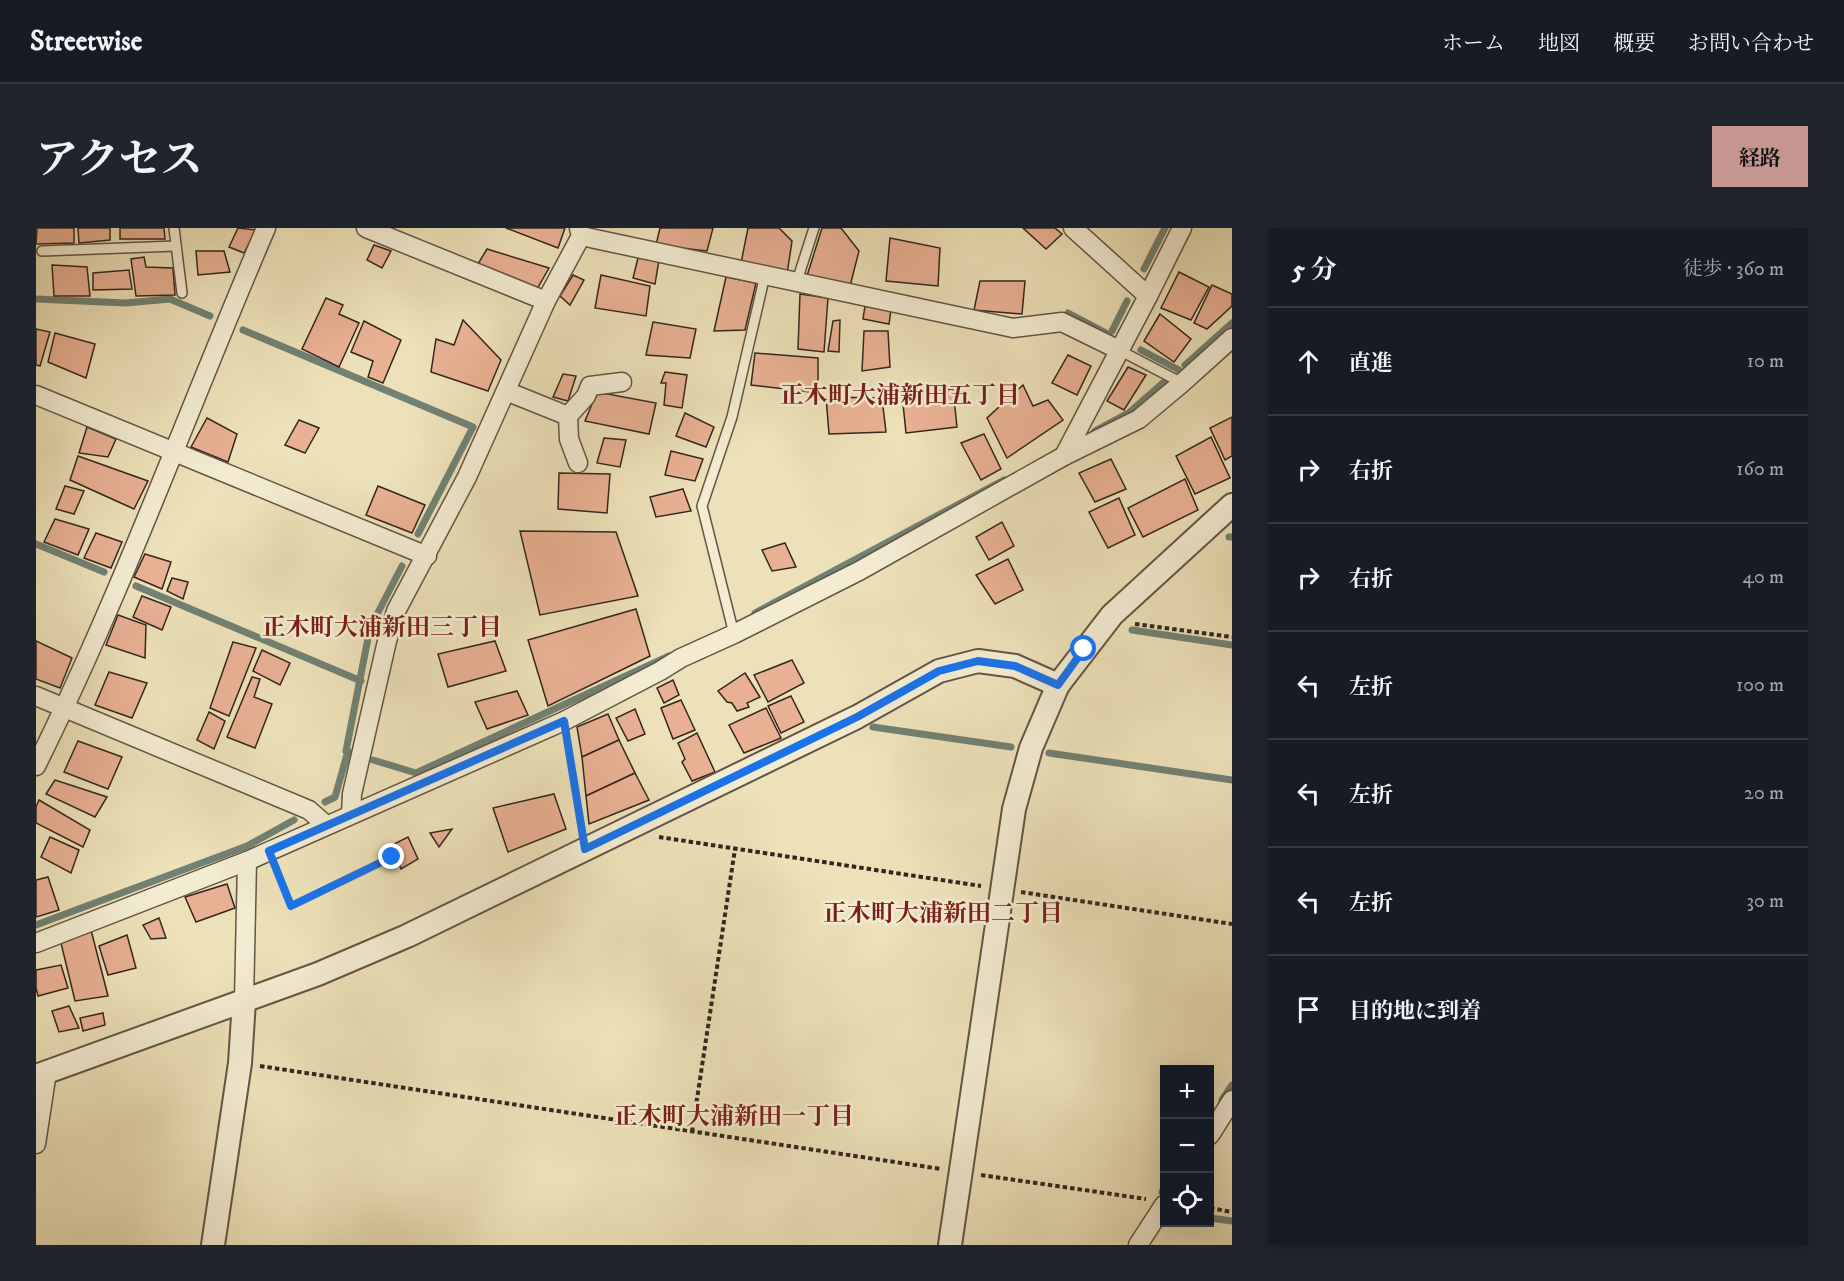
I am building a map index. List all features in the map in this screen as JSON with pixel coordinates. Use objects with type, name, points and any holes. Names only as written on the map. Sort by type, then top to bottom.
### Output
[{"type":"street","points":[[36,766],[65,708],[174,453],[266,228]]},
{"type":"street","points":[[366,228],[546,302]]},
{"type":"street","points":[[1073,228],[1148,296]]},
{"type":"street","points":[[1064,456],[1182,228]]},
{"type":"street","points":[[351,814],[352,794],[396,611],[467,477],[580,232],[953,317],[1013,328],[1062,322],[1119,350]]},
{"type":"street","points":[[36,943],[247,861],[564,721],[681,658],[859,571],[1064,456],[1139,419],[1232,338]]},
{"type":"street","points":[[578,464],[569,440],[568,416],[586,396],[590,386],[622,382]]},
{"type":"street","points":[[506,391],[568,416]]},
{"type":"street","points":[[36,395],[427,556]]},
{"type":"street","points":[[950,1245],[1014,809],[1031,748],[1058,685],[1112,615],[1232,505]]},
{"type":"street","points":[[36,1144],[42,1074],[318,974],[407,936],[857,717],[939,671],[978,661],[1015,666],[1058,685]]},
{"type":"street","points":[[36,696],[309,810],[326,825]]},
{"type":"street","points":[[213,1245],[240,1063],[244,1001],[247,861]]},
{"type":"street","points":[[1214,1127],[1232,1100]]},
{"type":"street","points":[[1138,1245],[1159,1202]]},
{"type":"lane","points":[[174,228],[182,293]]},
{"type":"lane","points":[[797,281],[814,228]]},
{"type":"lane","points":[[42,251],[176,246]]},
{"type":"lane","points":[[734,634],[702,506],[732,417],[765,275]]},
{"type":"lane","points":[[1119,350],[1182,383]]},
{"type":"path","points":[[1112,615],[1129,623],[1232,637]]},
{"type":"path","points":[[564,721],[585,849]]},
{"type":"path","points":[[631,827],[642,834],[1232,924]]},
{"type":"path","points":[[692,1132],[735,849]]},
{"type":"path","points":[[269,851],[291,906],[392,857]]},
{"type":"path","points":[[240,1063],[1159,1202]]},
{"type":"path","points":[[1214,1209],[1232,1212]]},
{"type":"building","points":[[37,228],[74,228],[74,243],[36,244]]},
{"type":"building","points":[[78,228],[110,228],[110,240],[79,243]]},
{"type":"building","points":[[120,228],[164,228],[165,239],[120,239]]},
{"type":"building","points":[[238,228],[256,230],[244,253],[229,247]]},
{"type":"building","points":[[506,228],[565,228],[558,248]]},
{"type":"building","points":[[660,228],[713,228],[707,251],[656,245]]},
{"type":"building","points":[[748,228],[779,228],[792,241],[787,274],[741,263]]},
{"type":"building","points":[[822,228],[841,228],[859,251],[850,286],[807,276]]},
{"type":"building","points":[[1023,228],[1055,228],[1062,234],[1046,249]]},
{"type":"building","points":[[890,238],[940,248],[938,286],[886,281]]},
{"type":"building","points":[[374,245],[391,251],[382,268],[367,260]]},
{"type":"building","points":[[487,249],[549,268],[537,289],[478,264]]},
{"type":"building","points":[[196,251],[224,251],[230,272],[198,275]]},
{"type":"building","points":[[639,254],[659,260],[655,284],[633,278]]},
{"type":"building","points":[[144,257],[146,267],[173,268],[175,295],[136,296],[131,259]]},
{"type":"building","points":[[52,265],[87,267],[90,296],[54,296]]},
{"type":"building","points":[[129,270],[132,289],[93,290],[93,273]]},
{"type":"building","points":[[1179,272],[1209,287],[1191,320],[1161,308]]},
{"type":"building","points":[[573,275],[584,280],[570,305],[560,296]]},
{"type":"building","points":[[601,275],[650,286],[646,316],[595,308]]},
{"type":"building","points":[[726,277],[756,283],[745,330],[714,331]]},
{"type":"building","points":[[980,281],[1025,281],[1022,314],[974,310]]},
{"type":"building","points":[[1212,285],[1232,294],[1232,306],[1207,329],[1194,323]]},
{"type":"building","points":[[800,294],[828,298],[824,352],[798,349]]},
{"type":"building","points":[[326,298],[343,305],[339,314],[359,323],[339,367],[302,349]]},
{"type":"building","points":[[865,306],[891,310],[889,324],[863,319]]},
{"type":"building","points":[[1160,314],[1191,339],[1174,362],[1144,341]]},
{"type":"building","points":[[463,320],[501,360],[488,391],[431,372],[436,339],[454,345]]},
{"type":"building","points":[[840,320],[839,352],[828,351],[833,321]]},
{"type":"building","points":[[364,321],[401,340],[383,383],[368,377],[373,361],[351,352]]},
{"type":"building","points":[[653,322],[696,329],[690,358],[646,355]]},
{"type":"building","points":[[36,329],[50,332],[40,366],[36,365]]},
{"type":"building","points":[[864,331],[888,331],[890,367],[862,371]]},
{"type":"building","points":[[55,333],[95,344],[86,378],[48,362]]},
{"type":"building","points":[[755,353],[818,358],[818,393],[751,385]]},
{"type":"building","points":[[1068,355],[1091,366],[1077,395],[1052,383]]},
{"type":"building","points":[[1128,367],[1146,375],[1124,410],[1107,401]]},
{"type":"building","points":[[665,372],[687,375],[682,408],[664,405],[666,383],[661,383]]},
{"type":"building","points":[[563,374],[576,376],[568,401],[553,397]]},
{"type":"building","points":[[1023,385],[1033,406],[1048,400],[1063,420],[1007,458],[987,418]]},
{"type":"building","points":[[953,389],[957,427],[906,433],[902,394]]},
{"type":"building","points":[[597,392],[656,403],[649,434],[585,421]]},
{"type":"building","points":[[826,397],[882,398],[886,432],[829,434]]},
{"type":"building","points":[[685,413],[714,427],[706,447],[676,436]]},
{"type":"building","points":[[1232,417],[1232,456],[1225,460],[1210,428]]},
{"type":"building","points":[[207,418],[237,434],[228,462],[191,447]]},
{"type":"building","points":[[299,420],[319,428],[305,453],[285,445]]},
{"type":"building","points":[[87,427],[116,439],[108,457],[79,453]]},
{"type":"building","points":[[984,434],[1001,469],[981,480],[961,443]]},
{"type":"building","points":[[1211,437],[1230,478],[1195,494],[1176,456]]},
{"type":"building","points":[[604,438],[626,440],[620,467],[597,463]]},
{"type":"building","points":[[671,451],[703,459],[695,481],[665,475]]},
{"type":"building","points":[[78,456],[148,481],[134,509],[70,480]]},
{"type":"building","points":[[1111,459],[1126,489],[1095,502],[1079,473]]},
{"type":"building","points":[[559,473],[610,474],[607,513],[558,509]]},
{"type":"building","points":[[1185,479],[1198,510],[1143,537],[1128,508]]},
{"type":"building","points":[[65,486],[84,491],[74,514],[56,509]]},
{"type":"building","points":[[378,486],[425,505],[412,533],[366,515]]},
{"type":"building","points":[[683,489],[691,511],[656,517],[650,497]]},
{"type":"building","points":[[1119,498],[1135,535],[1108,548],[1089,512]]},
{"type":"building","points":[[55,519],[89,529],[78,555],[44,542]]},
{"type":"building","points":[[1002,522],[1014,546],[989,560],[976,537]]},
{"type":"building","points":[[520,531],[616,532],[638,596],[540,615]]},
{"type":"building","points":[[96,533],[122,542],[111,568],[84,558]]},
{"type":"building","points":[[785,543],[796,567],[772,571],[762,550]]},
{"type":"building","points":[[145,554],[171,562],[162,589],[134,577]]},
{"type":"building","points":[[1008,559],[1023,590],[995,604],[976,575]]},
{"type":"building","points":[[172,578],[188,582],[183,599],[167,591]]},
{"type":"building","points":[[142,596],[171,607],[162,630],[133,617]]},
{"type":"building","points":[[636,609],[650,656],[548,706],[528,640]]},
{"type":"building","points":[[118,615],[146,625],[145,658],[106,645]]},
{"type":"building","points":[[36,641],[72,658],[60,688],[36,679]]},
{"type":"building","points":[[495,641],[506,671],[448,687],[438,654]]},
{"type":"building","points":[[233,642],[256,648],[229,716],[210,708]]},
{"type":"building","points":[[262,650],[290,663],[280,685],[253,671]]},
{"type":"building","points":[[792,660],[804,683],[768,702],[754,675]]},
{"type":"building","points":[[109,672],[147,683],[132,718],[95,705]]},
{"type":"building","points":[[745,673],[760,697],[747,703],[749,707],[737,711],[732,703],[727,702],[718,691]]},
{"type":"building","points":[[252,677],[260,679],[254,697],[272,704],[255,748],[227,737]]},
{"type":"building","points":[[673,680],[679,695],[664,703],[657,688]]},
{"type":"building","points":[[517,691],[528,715],[487,729],[475,702]]},
{"type":"building","points":[[791,696],[804,722],[781,733],[768,706]]},
{"type":"building","points":[[681,700],[695,730],[673,739],[661,708]]},
{"type":"building","points":[[766,708],[781,738],[744,753],[729,725]]},
{"type":"building","points":[[635,709],[645,734],[628,741],[616,718]]},
{"type":"building","points":[[209,712],[225,721],[214,749],[197,740]]},
{"type":"building","points":[[608,714],[619,740],[582,757],[577,727]]},
{"type":"building","points":[[697,733],[715,772],[692,781],[682,762],[685,759],[678,743]]},
{"type":"building","points":[[619,740],[635,773],[586,796],[582,757]]},
{"type":"building","points":[[78,741],[122,757],[108,789],[64,772]]},
{"type":"building","points":[[635,773],[649,800],[589,824],[586,796]]},
{"type":"building","points":[[55,780],[107,797],[95,817],[46,794]]},
{"type":"building","points":[[554,794],[566,829],[508,852],[493,808]]},
{"type":"building","points":[[39,800],[90,830],[83,847],[36,823],[36,807]]},
{"type":"building","points":[[452,829],[439,847],[430,833]]},
{"type":"building","points":[[50,837],[79,850],[71,873],[41,857]]},
{"type":"building","points":[[408,837],[418,859],[401,869],[392,845]]},
{"type":"building","points":[[48,877],[59,910],[36,917],[36,880]]},
{"type":"building","points":[[227,884],[235,908],[196,922],[185,897]]},
{"type":"building","points":[[159,918],[166,938],[151,939],[143,925]]},
{"type":"building","points":[[91,930],[108,996],[75,1001],[61,943]]},
{"type":"building","points":[[127,935],[136,968],[108,975],[99,946]]},
{"type":"building","points":[[61,965],[68,988],[38,996],[36,970]]},
{"type":"building","points":[[69,1006],[79,1028],[59,1032],[52,1011]]},
{"type":"building","points":[[103,1013],[105,1025],[83,1031],[80,1018]]},
{"type":"waterway","points":[[1144,269],[1165,228]]},
{"type":"waterway","points":[[36,299],[126,303],[170,299],[210,316]]},
{"type":"waterway","points":[[1112,331],[1127,301]]},
{"type":"waterway","points":[[1068,313],[1106,333]]},
{"type":"waterway","points":[[1185,365],[1232,323]]},
{"type":"waterway","points":[[243,330],[473,427],[418,534]]},
{"type":"waterway","points":[[1141,350],[1179,370]]},
{"type":"waterway","points":[[1095,431],[1130,412],[1163,383]]},
{"type":"waterway","points":[[755,613],[1004,480]]},
{"type":"waterway","points":[[36,544],[104,572]]},
{"type":"waterway","points":[[346,751],[370,628],[402,566]]},
{"type":"waterway","points":[[136,586],[361,681]]},
{"type":"waterway","points":[[1132,630],[1232,645]]},
{"type":"waterway","points":[[373,760],[416,773],[669,656]]},
{"type":"waterway","points":[[873,727],[1011,747]]},
{"type":"waterway","points":[[325,802],[335,797],[348,751]]},
{"type":"waterway","points":[[1049,753],[1232,780]]},
{"type":"waterway","points":[[36,925],[247,846],[294,820]]},
{"type":"waterway","points":[[1222,1100],[1232,1085]]},
{"type":"waterway","points":[[1214,1219],[1232,1221]]},
{"type":"district","name":"正木町大浦新田五丁目","points":[[900,396]]},
{"type":"district","name":"正木町大浦新田三丁目","points":[[382,628]]},
{"type":"district","name":"正木町大浦新田二丁目","points":[[943,914]]},
{"type":"district","name":"正木町大浦新田一丁目","points":[[734,1117]]},
{"type":"route","points":[[392,857],[291,906],[269,851],[564,721],[585,849],[857,717],[939,671],[978,661],[1015,666],[1058,685],[1084,649]]}]
